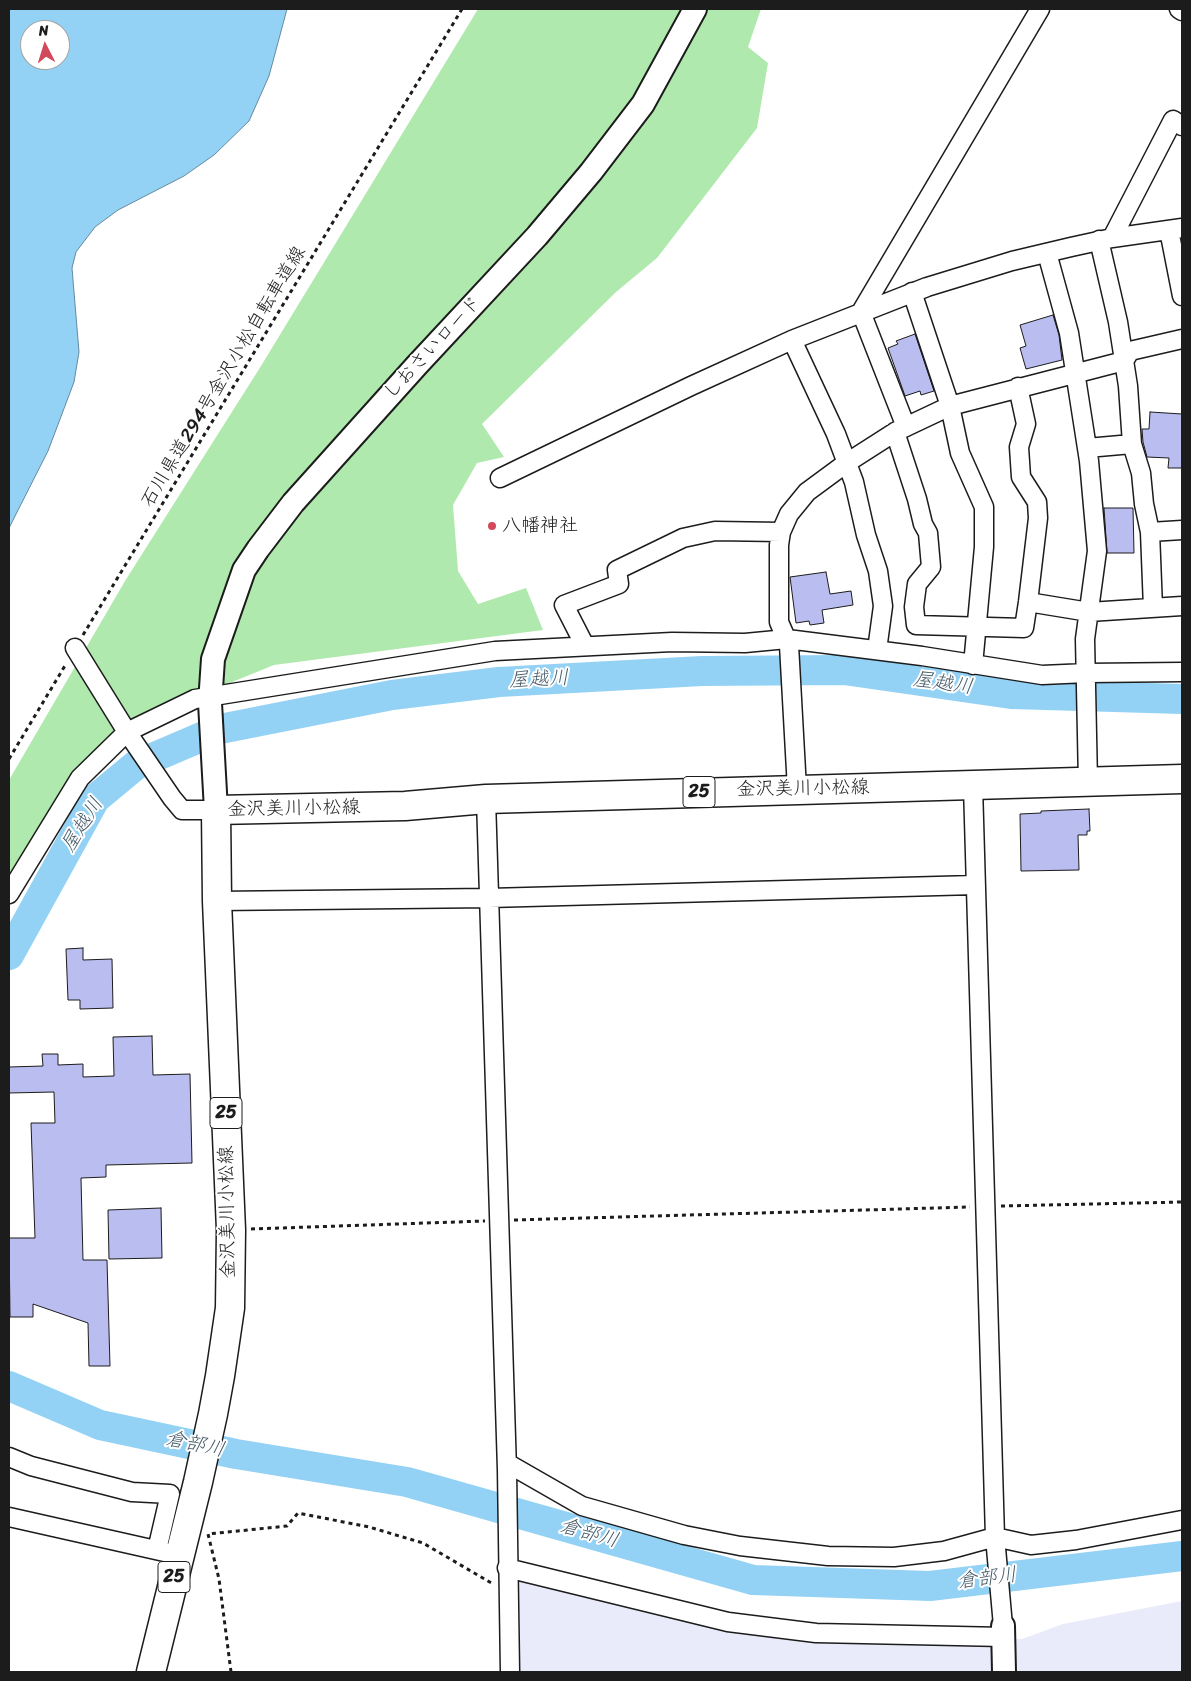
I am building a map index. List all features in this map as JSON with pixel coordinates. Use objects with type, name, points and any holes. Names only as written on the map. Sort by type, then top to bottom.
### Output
[{"type":"main road","name":"金沢美川小松線","points":[[150,1672],[169,1553],[198,1482],[220,1376],[230,1308],[231,1230],[216,901],[216,810],[405,806],[486,799],[797,789],[973,786],[1182,779]]},
{"type":"street","name":"しおさいロード","points":[[216,810],[210,700],[213,659],[244,570],[293,503],[417,365],[537,236],[591,172],[643,104],[695,9]]},
{"type":"street","points":[[1018,388],[1026,424],[1020,447],[1021,477],[1036,502],[1038,518],[1024,628],[916,625],[914,607],[917,584],[931,567],[928,533],[923,524],[901,429],[861,312],[1040,9]]},
{"type":"street","points":[[1153,608],[1150,532],[1144,504],[1141,473],[1132,444],[1128,386],[1106,239],[1173,120],[1182,126]]},
{"type":"street","points":[[500,478],[691,386],[792,340],[912,292],[1012,261],[1106,239],[1176,229],[1182,296]]},
{"type":"street","points":[[1047,253],[1069,334],[1087,448],[1097,551],[1085,639],[1088,783]]},
{"type":"street","points":[[912,292],[950,406],[960,453],[984,507],[984,546],[973,665]]},
{"type":"street","points":[[797,789],[788,642],[779,622],[779,545],[781,532],[789,514],[807,492],[846,463],[901,429],[950,406],[1075,372],[1124,361],[1130,351],[1182,339]]},
{"type":"street","points":[[792,340],[836,434],[854,482],[866,535],[878,571],[884,606],[876,650]]},
{"type":"street","points":[[1087,448],[1132,444]]},
{"type":"street","points":[[1150,532],[1182,530]]},
{"type":"street","points":[[585,646],[564,605],[619,584],[617,570],[683,538],[716,531],[781,532]]},
{"type":"street","points":[[1028,602],[1089,612],[1182,606]]},
{"type":"street","points":[[9,894],[80,778],[129,736],[195,699],[210,700],[495,651],[672,642],[788,642],[876,650],[1042,675],[1087,677],[1182,672]]},
{"type":"street","points":[[75,648],[129,736],[182,810],[216,810]]},
{"type":"street","points":[[973,786],[996,1543],[1003,1631],[1004,1672]]},
{"type":"street","points":[[486,799],[507,1467],[510,1672]]},
{"type":"street","points":[[216,901],[489,898],[975,885]]},
{"type":"street","points":[[9,1457],[31,1466],[132,1492],[170,1494],[169,1553],[9,1517]]},
{"type":"street","points":[[507,1467],[582,1506],[684,1535],[740,1546],[828,1556],[894,1557],[944,1552],[996,1543],[1031,1545],[1076,1540],[1182,1520]]},
{"type":"street","points":[[507,1568],[728,1622],[816,1632],[1003,1631]]},
{"type":"path","name":"石川県道294号金沢小松自転車道線","points":[[9,759],[462,9]]},
{"type":"path","points":[[231,1230],[985,1206],[1182,1202]]},
{"type":"path","points":[[231,1672],[219,1579],[208,1534],[287,1526],[298,1513],[369,1527],[423,1543],[497,1587]]},
{"type":"shaded area","points":[[515,1580],[668,1618],[842,1644],[1022,1639],[1063,1624],[1182,1601],[1182,1672],[517,1672]]},
{"type":"green space","points":[[478,9],[761,9],[748,47],[768,63],[757,128],[657,258],[616,292],[482,424],[504,457],[477,463],[453,505],[458,571],[478,604],[526,588],[543,630],[274,665],[141,719],[75,773],[9,877],[9,780],[125,581],[261,366]]},
{"type":"water","points":[[9,9],[287,9],[269,76],[249,121],[214,155],[184,176],[118,210],[95,227],[76,252],[72,268],[79,352],[74,382],[48,451],[9,528]]},
{"type":"building","points":[[1053,315],[1059,335],[1062,360],[1026,369],[1020,348],[1026,346],[1020,325]]},
{"type":"building","points":[[915,334],[934,391],[921,395],[920,391],[905,396],[888,348],[898,344],[896,341]]},
{"type":"building","points":[[1150,412],[1182,414],[1182,468],[1168,468],[1169,458],[1147,457],[1142,429],[1149,429]]},
{"type":"building","points":[[1104,508],[1133,508],[1134,553],[1107,553]]},
{"type":"building","points":[[826,572],[830,594],[851,591],[853,605],[822,610],[824,623],[810,625],[809,621],[796,623],[790,577]]},
{"type":"building","points":[[1089,809],[1090,831],[1087,831],[1087,835],[1078,835],[1079,870],[1021,871],[1020,814]]},
{"type":"building","points":[[83,948],[83,960],[112,959],[113,1008],[80,1009],[80,1000],[68,1000],[66,949]]},
{"type":"building","points":[[152,1036],[153,1075],[190,1074],[192,1163],[106,1165],[106,1177],[81,1178],[83,1260],[107,1260],[110,1366],[89,1366],[88,1323],[33,1304],[33,1317],[10,1317],[9,1238],[35,1238],[31,1123],[55,1123],[54,1092],[9,1093],[9,1067],[43,1066],[42,1054],[58,1054],[58,1065],[83,1064],[83,1077],[114,1076],[113,1037]]},
{"type":"building","points":[[161,1208],[162,1258],[109,1259],[108,1210]]},
{"type":"waterway","name":"屋越川","points":[[9,955],[95,799],[136,765],[220,729],[392,695],[499,682],[702,671],[844,670],[1011,694],[1182,699]]},
{"type":"waterway","name":"倉部川","points":[[9,1386],[100,1425],[236,1454],[407,1482],[753,1580],[930,1586],[1182,1556]]},
{"type":"place","name":"八幡神社","points":[[492,526]]}]
